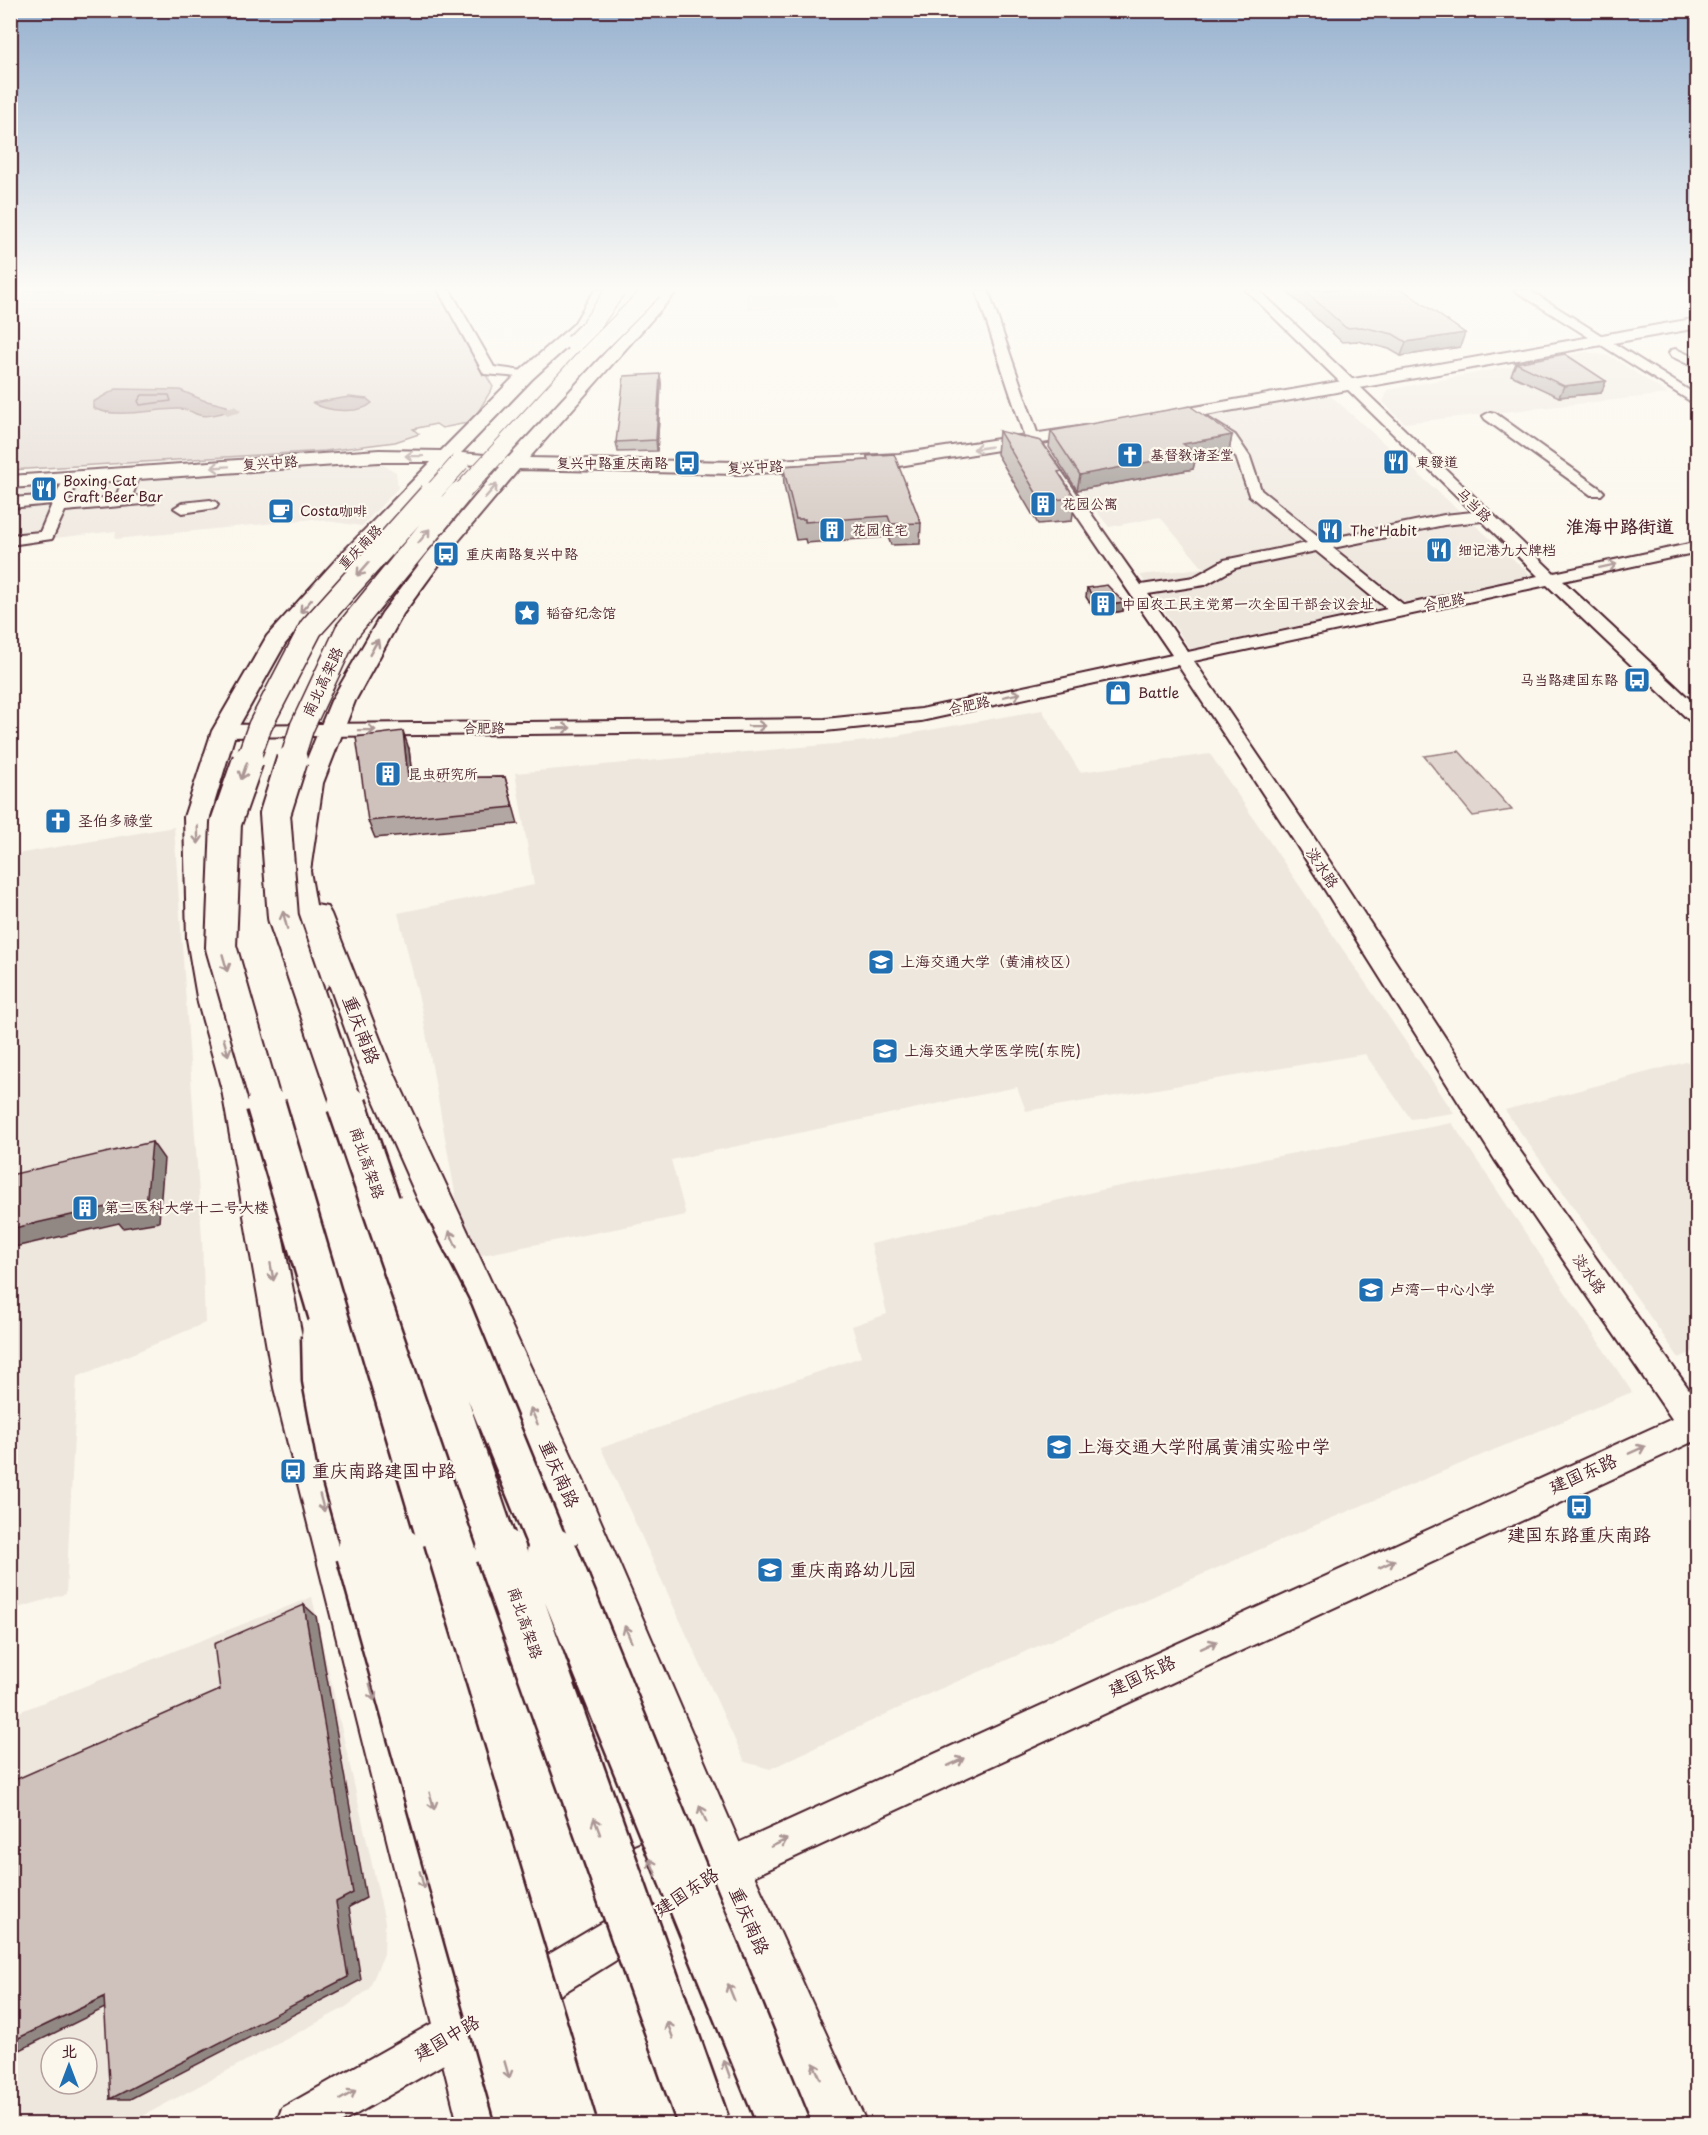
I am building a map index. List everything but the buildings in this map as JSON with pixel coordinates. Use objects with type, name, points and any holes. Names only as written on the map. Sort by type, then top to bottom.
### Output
[{"type":"highway","points":[[526,390],[426,497],[311,628],[260,726],[226,823],[221,947],[319,1288],[571,2124]]},
{"type":"highway","name":"南北高架路","points":[[556,390],[455,499],[347,631],[302,727],[275,814],[283,917],[517,1601],[704,2124]]},
{"type":"highway","points":[[358,1134],[453,1313],[644,1776],[784,2124]]},
{"type":"highway","points":[[319,1288],[322,1380],[337,1462],[522,2124]]},
{"type":"main road","name":"重庆南路","points":[[485,2124],[293,1388],[238,1090],[213,1003],[200,928],[197,818],[224,731],[275,641],[348,558],[449,457],[469,431],[511,390]]},
{"type":"main road","name":"重庆南路","points":[[581,390],[436,554],[393,613],[343,701],[310,783],[296,871],[312,969],[361,1130],[668,1904],[747,2124]]},
{"type":"main road","points":[[1136,422],[1318,390]]},
{"type":"main road","name":"复兴中路","points":[[19,482],[378,456],[449,457],[514,463],[737,468],[899,460],[1033,441],[1113,426]]},
{"type":"main road","name":"重庆南路","points":[[303,816],[317,917],[373,1062],[569,1494],[726,1868],[840,2124]]},
{"type":"main road","name":"重庆南路","points":[[238,1090],[267,1159],[521,1995],[556,2124]]},
{"type":"street","name":"淡水路","points":[[1016,390],[1033,441],[1183,658],[1303,838],[1505,1152],[1696,1425]]},
{"type":"street","name":"马当路","points":[[1356,390],[1550,579],[1698,718]]},
{"type":"street","points":[[1679,390],[1698,402]]},
{"type":"street","points":[[1193,412],[1230,438],[1243,458],[1254,492],[1400,611]]},
{"type":"street","points":[[1490,416],[1596,492]]},
{"type":"street","points":[[122,501],[133,472]]},
{"type":"street","points":[[10,540],[45,536],[71,478]]},
{"type":"street","points":[[10,518],[19,482]]},
{"type":"street","points":[[14,503],[58,508],[148,500]]},
{"type":"street","points":[[182,508],[210,506]]},
{"type":"street","points":[[32,520],[58,508]]},
{"type":"street","points":[[1137,591],[1199,581],[1230,564],[1320,544],[1444,520],[1486,516]]},
{"type":"street","name":"合肥路","points":[[224,731],[856,723],[921,715],[1698,547]]},
{"type":"street","name":"建国东路","points":[[596,1950],[726,1868],[1696,1425]]},
{"type":"street","name":"建国中路","points":[[297,2124],[596,1950]]},
{"type":"shaded area","points":[[11,390],[491,390],[472,422],[442,428],[436,424],[413,429],[419,434],[395,442],[325,451],[11,470]]},
{"type":"shaded area","points":[[1388,390],[1661,390],[1668,394],[1404,423],[1383,402]]},
{"type":"shaded area","points":[[1329,394],[1532,576],[1190,649],[1140,575],[1203,568],[1160,517],[1109,527],[1080,490],[1192,469],[1180,459],[1231,450],[1187,420]]},
{"type":"shaded area","points":[[376,461],[396,472],[398,488],[362,526],[313,519],[115,539],[116,531],[11,543],[11,488]]},
{"type":"shaded area","name":"上海交通大学（黄浦校区）","points":[[1042,710],[1080,772],[1210,754],[1454,1113],[1411,1119],[1365,1054],[1026,1111],[1017,1087],[671,1160],[686,1215],[467,1258],[422,1011],[398,913],[534,885],[515,773],[868,741]]},
{"type":"shaded area","points":[[1459,751],[1512,810],[1473,816],[1424,756]]},
{"type":"shaded area","points":[[174,827],[202,1238],[205,1323],[77,1377],[66,1594],[11,1610],[11,855]]},
{"type":"shaded area","points":[[1697,1059],[1697,1350],[1679,1358],[1505,1110]]},
{"type":"shaded area","points":[[1452,1123],[1632,1392],[1332,1518],[933,1692],[770,1769],[745,1762],[601,1448],[861,1357],[852,1326],[887,1314],[871,1244],[1110,1188]]},
{"type":"shaded area","points":[[312,1597],[385,1922],[384,1954],[369,1989],[346,2007],[128,2124],[11,2124],[11,1715]]},
{"type":"water","points":[[115,390],[180,390],[203,400],[227,406],[228,411],[203,416],[181,409],[112,413],[93,408],[93,402]]},
{"type":"water","points":[[349,397],[367,399],[372,403],[359,409],[342,410],[326,408],[313,403]]},
{"type":"waterway","points":[[228,411],[234,410]]},
{"type":"place","name":"基督教诸圣堂","points":[[1130,455]]},
{"type":"place","name":"東發道","points":[[1396,462]]},
{"type":"place","name":"复兴中路重庆南路","points":[[687,463]]},
{"type":"place","name":"Boxing Cat Craft Beer Bar","points":[[44,489]]},
{"type":"place","name":"花园公寓","points":[[1043,504]]},
{"type":"place","name":"Costa咖啡","points":[[281,511]]},
{"type":"place","name":"花园住宅","points":[[832,530]]},
{"type":"place","name":"The Habit","points":[[1330,531]]},
{"type":"place","name":"细记港九大牌档","points":[[1439,550]]},
{"type":"place","name":"重庆南路复兴中路","points":[[446,554]]},
{"type":"place","name":"中国农工民主党第一次全国干部会议会址","points":[[1103,604]]},
{"type":"place","name":"韬奋纪念馆","points":[[527,613]]},
{"type":"place","name":"马当路建国东路","points":[[1637,680]]},
{"type":"place","name":"Battle","points":[[1118,693]]},
{"type":"place","name":"昆虫研究所","points":[[388,774]]},
{"type":"place","name":"圣伯多禄堂","points":[[58,821]]},
{"type":"place","name":"上海交通大学（黄浦校区）","points":[[881,962]]},
{"type":"place","name":"上海交通大学医学院(东院)","points":[[885,1051]]},
{"type":"place","name":"第二医科大学十二号大楼","points":[[85,1208]]},
{"type":"place","name":"卢湾一中心小学","points":[[1371,1290]]},
{"type":"place","name":"上海交通大学附属黄浦实验中学","points":[[1059,1447]]},
{"type":"place","name":"重庆南路建国中路","points":[[293,1471]]},
{"type":"place","name":"建国东路重庆南路","points":[[1579,1507]]},
{"type":"place","name":"重庆南路幼儿园","points":[[770,1570]]},
{"type":"district","name":"淮海中路街道","points":[[1620,527]]}]
